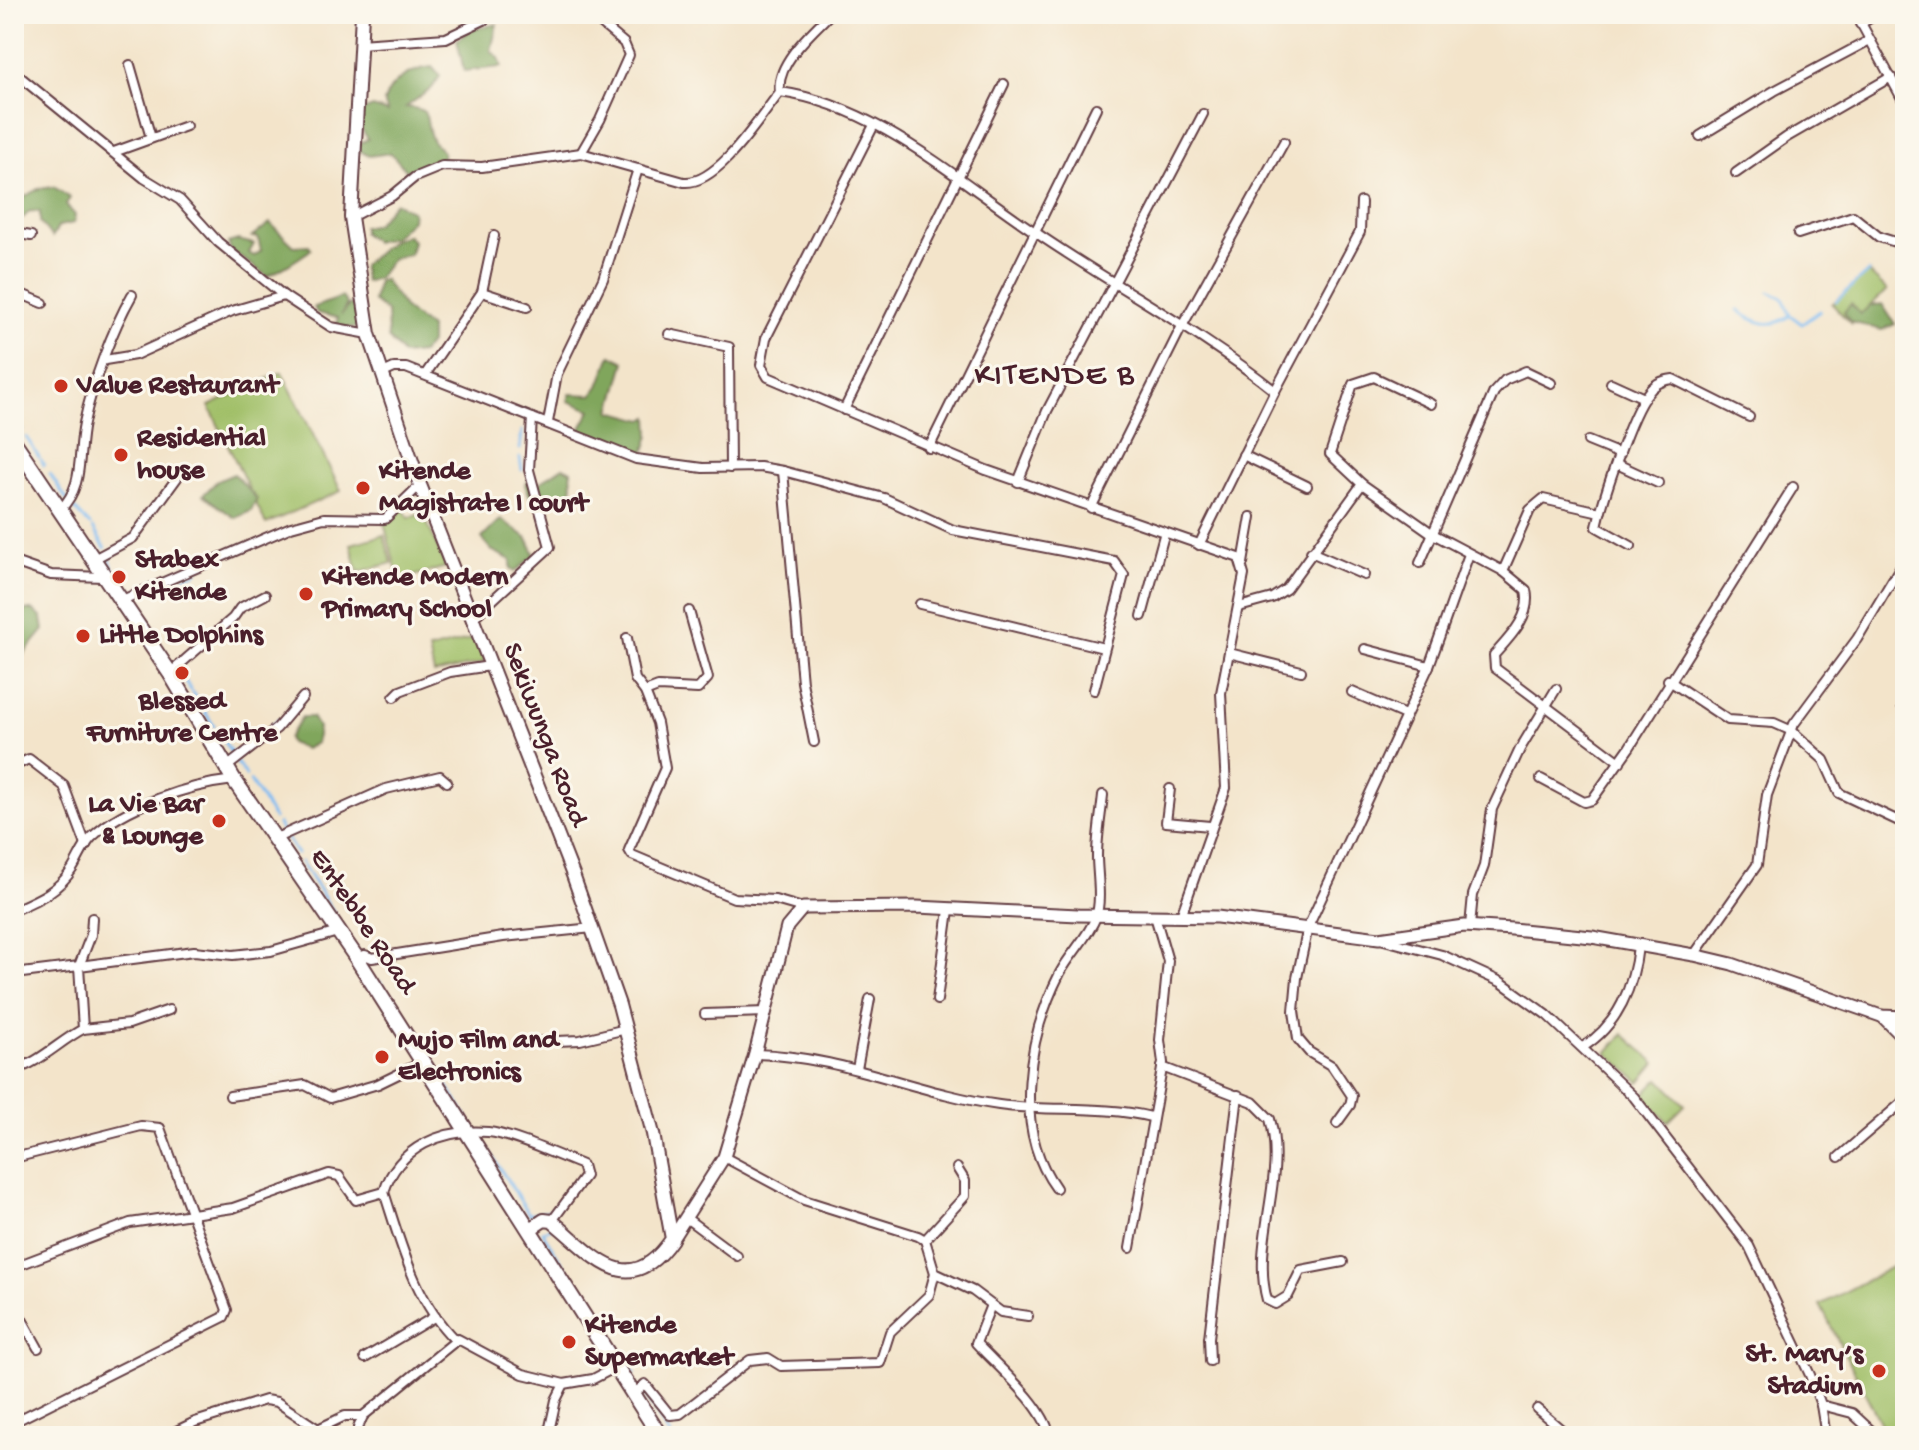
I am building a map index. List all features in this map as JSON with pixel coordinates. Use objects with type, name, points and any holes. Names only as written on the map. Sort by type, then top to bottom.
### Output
[{"type":"main road","name":"Sekiwunga Road","points":[[362,14],[351,217],[369,334],[420,485],[593,928],[626,1029],[653,1134],[672,1239]]},
{"type":"main road","name":"Entebbe Road","points":[[14,442],[102,577],[170,673],[274,839],[356,957],[660,1436]]},
{"type":"main road","points":[[529,1230],[544,1220],[552,1221],[598,1261],[618,1271],[637,1271],[652,1263],[672,1239]]},
{"type":"street","points":[[581,153],[600,120],[629,55],[624,43],[598,21],[604,14]]},
{"type":"street","points":[[780,92],[778,84],[785,66],[830,14]]},
{"type":"street","points":[[1856,14],[1868,41],[1905,102]]},
{"type":"street","points":[[1860,24],[1877,14]]},
{"type":"street","points":[[359,44],[446,38],[484,20]]},
{"type":"street","points":[[1700,136],[1774,91],[1868,41]]},
{"type":"street","points":[[130,65],[151,138]]},
{"type":"street","points":[[14,72],[144,178],[180,200],[218,242],[284,296],[331,327],[369,334]]},
{"type":"street","points":[[1736,173],[1787,137],[1891,77]]},
{"type":"street","points":[[844,410],[1004,84]]},
{"type":"street","points":[[351,217],[392,196],[415,177],[442,166],[482,167],[581,153],[684,182],[700,181],[731,152],[780,92]]},
{"type":"street","points":[[780,92],[825,102],[874,125],[959,178],[1036,234],[1115,282],[1275,391]]},
{"type":"street","points":[[929,448],[1096,108]]},
{"type":"street","points":[[1018,482],[1047,411],[1203,114]]},
{"type":"street","points":[[874,125],[773,324],[761,365],[768,377],[929,448],[1164,535],[1233,555],[1243,563]]},
{"type":"street","points":[[114,152],[186,126]]},
{"type":"street","points":[[1091,508],[1181,328],[1284,142]]},
{"type":"street","points":[[548,422],[557,374],[603,279],[638,169]]},
{"type":"street","points":[[1199,545],[1275,391],[1360,232],[1361,202]]},
{"type":"street","points":[[1798,234],[1853,216],[1879,237],[1905,245]]},
{"type":"street","points":[[14,233],[31,236]]},
{"type":"street","points":[[425,375],[482,292],[494,236]]},
{"type":"street","points":[[14,291],[43,303]]},
{"type":"street","points":[[482,292],[527,307]]},
{"type":"street","points":[[59,511],[77,489],[83,424],[132,295]]},
{"type":"street","points":[[105,360],[135,355],[232,311],[284,296]]},
{"type":"street","points":[[669,334],[729,347],[730,468]]},
{"type":"street","points":[[381,374],[399,367],[425,375],[636,459],[783,471],[884,498],[953,530],[1114,561],[1124,575],[1094,690]]},
{"type":"street","points":[[1420,563],[1494,392],[1505,380],[1526,371],[1551,383]]},
{"type":"street","points":[[1431,404],[1374,377],[1353,384],[1330,454],[1362,484],[1433,534],[1503,571],[1526,590],[1527,603],[1519,624],[1494,655],[1493,664],[1620,762]]},
{"type":"street","points":[[1631,546],[1598,530],[1600,512],[1618,459],[1644,398],[1659,382],[1673,379],[1749,417]]},
{"type":"street","points":[[1611,383],[1644,398]]},
{"type":"street","points":[[473,618],[550,547],[529,470],[532,418]]},
{"type":"street","points":[[1588,441],[1658,483]]},
{"type":"street","points":[[1243,455],[1307,486]]},
{"type":"street","points":[[783,471],[802,682],[814,742]]},
{"type":"street","points":[[91,560],[133,538],[177,478]]},
{"type":"street","points":[[1239,607],[1280,594],[1362,484]]},
{"type":"street","points":[[120,601],[291,527],[324,518],[385,519],[420,485]]},
{"type":"street","points":[[1541,779],[1584,802],[1592,800],[1620,762],[1668,680],[1733,586],[1793,487]]},
{"type":"street","points":[[1503,571],[1530,510],[1538,501],[1543,499],[1600,512]]},
{"type":"street","points":[[1181,916],[1227,780],[1220,717],[1251,517]]},
{"type":"street","points":[[1142,616],[1164,535]]},
{"type":"street","points":[[1311,552],[1364,575]]},
{"type":"street","points":[[1337,1123],[1350,1105],[1352,1096],[1332,1066],[1302,1046],[1296,1025],[1297,978],[1308,927],[1429,666],[1469,554]]},
{"type":"street","points":[[1694,955],[1757,865],[1767,795],[1792,731],[1857,639],[1905,559]]},
{"type":"street","points":[[14,562],[51,575],[102,577]]},
{"type":"street","points":[[170,673],[233,618],[240,608],[265,595]]},
{"type":"street","points":[[920,604],[1104,648]]},
{"type":"street","points":[[645,692],[658,687],[698,689],[708,678],[689,611]]},
{"type":"street","points":[[627,638],[635,679],[645,692],[657,723],[665,768],[629,845],[632,855],[734,898],[775,900],[803,908],[917,907],[1181,916],[1308,927],[1379,938],[1442,955],[1489,975],[1547,1015],[1634,1097],[1749,1246],[1802,1356],[1821,1405],[1826,1436]]},
{"type":"street","points":[[1365,649],[1429,666]]},
{"type":"street","points":[[1229,653],[1301,671]]},
{"type":"street","points":[[394,697],[400,691],[450,672],[490,666]]},
{"type":"street","points":[[1668,680],[1728,720],[1774,723],[1792,731],[1824,760],[1839,793],[1905,824]]},
{"type":"street","points":[[1470,926],[1473,895],[1484,866],[1492,809],[1520,749],[1556,689]]},
{"type":"street","points":[[1352,692],[1405,715]]},
{"type":"street","points":[[14,910],[48,895],[60,885],[86,845],[107,827],[155,801],[231,773],[277,728],[303,697]]},
{"type":"street","points":[[14,766],[31,760],[46,775],[64,786],[86,845]]},
{"type":"street","points":[[274,839],[395,786],[440,776],[447,782]]},
{"type":"street","points":[[1170,789],[1166,822],[1210,826]]},
{"type":"street","points":[[1056,1188],[1041,1164],[1028,1105],[1040,1021],[1050,994],[1097,915],[1097,853],[1103,795]]},
{"type":"street","points":[[672,1239],[724,1157],[755,1054],[787,927],[803,908]]},
{"type":"street","points":[[937,1000],[949,910]]},
{"type":"street","points":[[1130,1248],[1162,1067],[1160,1040],[1168,961],[1155,916]]},
{"type":"street","points":[[83,1029],[79,966],[91,935],[92,918]]},
{"type":"street","points":[[1379,938],[1470,926],[1576,935],[1732,964],[1881,1016],[1905,1017]]},
{"type":"street","points":[[356,957],[365,955],[372,958],[503,937],[593,928]]},
{"type":"street","points":[[14,974],[194,951],[233,955],[271,951],[338,932]]},
{"type":"street","points":[[1583,1047],[1595,1040],[1624,1001],[1636,968],[1638,946]]},
{"type":"street","points":[[857,1069],[870,999]]},
{"type":"street","points":[[14,1070],[30,1064],[55,1044],[83,1029],[129,1024],[169,1010]]},
{"type":"street","points":[[705,1014],[766,1012]]},
{"type":"street","points":[[1881,1016],[1905,1039]]},
{"type":"street","points":[[534,1042],[580,1040],[626,1029]]},
{"type":"street","points":[[755,1054],[800,1055],[980,1101],[1151,1117]]},
{"type":"street","points":[[230,1096],[305,1085],[330,1098],[378,1084],[423,1062]]},
{"type":"street","points":[[1162,1067],[1238,1095],[1261,1108],[1273,1130],[1274,1166],[1264,1252],[1267,1300],[1275,1304],[1283,1300],[1301,1270],[1343,1262]]},
{"type":"street","points":[[1210,1361],[1209,1338],[1238,1095]]},
{"type":"street","points":[[1839,1157],[1905,1100]]},
{"type":"street","points":[[14,1158],[153,1125],[160,1128],[166,1137],[227,1310],[224,1317],[14,1422]]},
{"type":"street","points":[[14,1267],[130,1223],[233,1208],[329,1174],[339,1176],[358,1201],[384,1192],[402,1158],[410,1150],[450,1136],[494,1134],[582,1165],[585,1176],[552,1221]]},
{"type":"street","points":[[633,1395],[645,1384],[670,1415],[680,1414],[750,1360],[768,1358],[781,1366],[875,1365],[883,1361],[894,1326],[929,1295],[935,1273],[925,1240],[904,1230],[804,1200],[724,1157]]},
{"type":"street","points":[[925,1240],[965,1196],[965,1181],[957,1168]]},
{"type":"street","points":[[384,1192],[412,1274],[434,1317],[455,1340]]},
{"type":"street","points":[[686,1218],[737,1256]]},
{"type":"street","points":[[935,1273],[973,1291],[1010,1315],[1028,1316]]},
{"type":"street","points":[[14,1305],[38,1348]]},
{"type":"street","points":[[991,1305],[976,1343],[1006,1373],[1040,1416],[1050,1436]]},
{"type":"street","points":[[365,1358],[434,1317]]},
{"type":"street","points":[[362,1436],[358,1428],[363,1416],[455,1340],[461,1339],[523,1374],[564,1384],[593,1379],[616,1367]]},
{"type":"street","points":[[548,1436],[556,1400],[564,1384]]},
{"type":"street","points":[[166,1436],[195,1422],[273,1400],[318,1429],[345,1416],[363,1416]]},
{"type":"street","points":[[1821,1405],[1852,1413],[1877,1436]]},
{"type":"street","points":[[1537,1409],[1569,1436]]},
{"type":"green space","points":[[497,24],[491,51],[499,58],[502,67],[464,71],[457,40],[470,30]]},
{"type":"green space","points":[[432,67],[440,76],[432,88],[406,107],[421,110],[426,115],[432,139],[443,152],[441,161],[410,175],[391,153],[369,156],[360,151],[358,144],[368,139],[359,125],[360,112],[373,107],[388,112],[384,102],[396,82],[416,70]]},
{"type":"green space","points":[[54,187],[70,198],[66,205],[75,215],[74,223],[59,226],[52,237],[40,222],[40,212],[30,211],[14,227],[14,203],[38,189]]},
{"type":"green space","points":[[395,202],[413,212],[412,220],[394,237],[375,242],[363,233],[363,227],[376,224]]},
{"type":"green space","points":[[270,223],[294,246],[309,245],[311,249],[267,276],[231,250],[228,243],[238,240],[254,244],[249,253],[254,256],[261,251],[258,238],[252,237]]},
{"type":"green space","points":[[407,235],[413,241],[410,254],[392,259],[378,278],[365,282],[362,266],[391,241]]},
{"type":"green space","points":[[1868,272],[1887,290],[1851,324],[1832,304]]},
{"type":"green space","points":[[384,280],[406,310],[430,328],[430,343],[422,353],[403,355],[388,338],[387,312],[373,301],[378,281]]},
{"type":"green space","points":[[342,297],[347,304],[341,315],[350,304],[355,306],[360,324],[355,328],[336,327],[338,318],[317,313],[314,307]]},
{"type":"green space","points":[[1851,304],[1860,314],[1870,306],[1882,304],[1895,324],[1882,330],[1850,322],[1844,312]]},
{"type":"green space","points":[[611,355],[625,362],[611,411],[644,420],[649,417],[650,435],[643,457],[597,435],[579,432],[591,410],[568,401],[570,394],[592,395],[599,386]]},
{"type":"green space","points":[[282,372],[341,491],[266,524],[209,406]]},
{"type":"green space","points":[[563,467],[571,471],[573,499],[542,504],[531,499],[525,485],[528,481],[536,485]]},
{"type":"green space","points":[[234,474],[257,499],[251,511],[235,518],[203,495],[217,481]]},
{"type":"green space","points":[[403,509],[409,518],[423,513],[446,567],[399,580],[384,523]]},
{"type":"green space","points":[[501,519],[527,538],[535,555],[515,572],[511,568],[511,560],[491,550],[482,538]]},
{"type":"green space","points":[[384,535],[392,563],[358,572],[351,544]]},
{"type":"green space","points":[[20,610],[33,610],[42,618],[44,630],[20,659],[14,661],[14,624],[19,619]]},
{"type":"green space","points":[[476,638],[485,662],[434,674],[429,650]]},
{"type":"green space","points":[[302,717],[312,717],[318,727],[316,743],[305,749],[290,743],[288,738]]},
{"type":"green space","points":[[1623,1034],[1656,1063],[1640,1082],[1607,1053]]},
{"type":"green space","points":[[1659,1079],[1685,1105],[1668,1122],[1642,1096]]},
{"type":"green space","name":"St. Mary’s Stadium","points":[[1905,1260],[1905,1436],[1887,1436],[1820,1305]]},
{"type":"waterway","points":[[1836,301],[1868,272]]},
{"type":"waterway","points":[[1770,292],[1783,298],[1790,315],[1802,324],[1820,311]]},
{"type":"waterway","points":[[1738,310],[1764,323],[1777,322],[1790,315]]},
{"type":"waterway","points":[[14,418],[22,430]]},
{"type":"waterway","points":[[520,449],[522,431]]},
{"type":"waterway","points":[[26,437],[39,457]]},
{"type":"waterway","points":[[520,458],[522,470]]},
{"type":"waterway","points":[[41,460],[44,465]]},
{"type":"waterway","points":[[50,474],[67,500]]},
{"type":"waterway","points":[[74,508],[90,525]]},
{"type":"waterway","points":[[93,528],[105,548]]},
{"type":"waterway","points":[[109,555],[114,574],[125,588]]},
{"type":"waterway","points":[[184,578],[197,572]]},
{"type":"waterway","points":[[178,670],[214,726]]},
{"type":"waterway","points":[[270,727],[278,720]]},
{"type":"waterway","points":[[217,730],[233,756]]},
{"type":"waterway","points":[[237,763],[246,776]]},
{"type":"waterway","points":[[250,781],[274,819]]},
{"type":"waterway","points":[[278,824],[282,832]]},
{"type":"waterway","points":[[286,837],[297,854]]},
{"type":"waterway","points":[[301,862],[334,913]]},
{"type":"waterway","points":[[380,982],[425,1053]]},
{"type":"waterway","points":[[431,1060],[473,1128]]},
{"type":"waterway","points":[[478,1134],[529,1214],[549,1211]]},
{"type":"waterway","points":[[551,1227],[542,1232],[611,1339]]},
{"type":"waterway","points":[[614,1344],[635,1373]]},
{"type":"waterway","points":[[644,1393],[670,1436]]},
{"type":"place","name":"Value Restaurant","points":[[61,386]]},
{"type":"place","name":"Residential house","points":[[121,455]]},
{"type":"place","name":"Kitende Magistrate I court","points":[[363,488]]},
{"type":"place","name":"Stabex Kitende","points":[[119,577]]},
{"type":"place","name":"Kitende Modern Primary School","points":[[306,594]]},
{"type":"place","name":"Little Dolphins","points":[[83,636]]},
{"type":"place","name":"Blessed Furniture Centre","points":[[182,673]]},
{"type":"place","name":"La Vie Bar & Lounge","points":[[219,821]]},
{"type":"place","name":"Mujo Film and Electronics","points":[[382,1057]]},
{"type":"place","name":"Kitende Supermarket","points":[[569,1342]]},
{"type":"place","name":"St. Mary’s Stadium","points":[[1879,1371]]},
{"type":"district","name":"KITENDE B","points":[[1055,377]]}]
